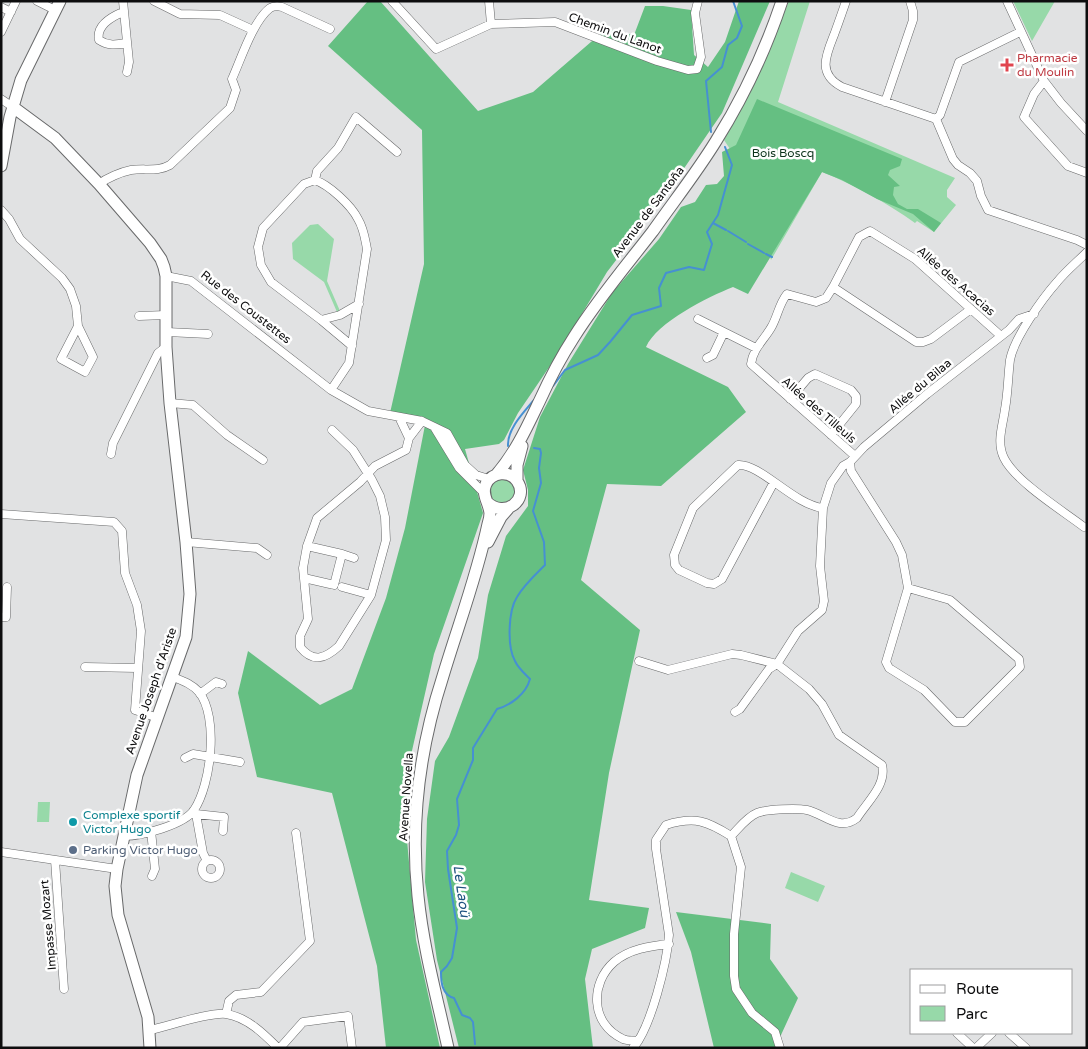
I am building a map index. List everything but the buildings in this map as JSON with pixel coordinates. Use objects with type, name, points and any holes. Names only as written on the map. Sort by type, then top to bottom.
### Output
[{"type":"main road","name":"Avenue de Santoña","points":[[493,477],[508,461],[525,433],[552,375],[574,336],[716,142],[754,68],[776,20],[782,1]]},
{"type":"main road","points":[[1,166],[13,107],[21,80],[57,6]]},
{"type":"main road","points":[[13,107],[55,138],[99,184],[150,243],[161,259],[166,276]]},
{"type":"main road","name":"Avenue Joseph d'Ariste","points":[[150,1048],[148,1017],[118,915],[115,886],[137,775],[173,677],[186,637],[189,616],[190,594],[186,542],[170,403],[166,347],[166,276]]},
{"type":"main road","name":"Avenue de Santoña","points":[[517,481],[517,465],[525,433]]},
{"type":"main road","points":[[507,474],[517,481],[519,497],[517,502],[508,509],[496,509],[486,497],[484,488],[493,477],[507,474]]},
{"type":"main road","name":"Avenue Novella","points":[[448,1048],[432,981],[418,896],[416,831],[418,794],[424,747],[430,720],[482,554],[490,514],[486,497]]},
{"type":"main road","name":"Avenue Novella","points":[[482,554],[501,517],[508,509]]},
{"type":"street","points":[[1,32],[16,1]]},
{"type":"street","points":[[37,1],[57,6]]},
{"type":"street","points":[[124,1],[127,72]]},
{"type":"street","points":[[154,1],[180,14],[220,15],[253,30]]},
{"type":"street","name":"Chemin du Lanot","points":[[392,1],[436,49],[491,24],[555,22],[658,61],[688,70],[697,69],[701,57],[695,13],[698,1]]},
{"type":"street","points":[[489,1],[491,24]]},
{"type":"street","points":[[846,1],[825,62],[830,77],[842,87],[936,119],[953,159],[977,181],[981,196],[988,210],[1087,245]]},
{"type":"street","points":[[885,102],[913,20],[910,1]]},
{"type":"street","points":[[1007,1],[1044,80],[1087,131]]},
{"type":"street","points":[[99,184],[104,180],[131,170],[164,168],[170,165],[230,108],[236,90],[232,79],[253,30],[270,8],[275,6],[282,7],[330,29]]},
{"type":"street","points":[[1,7],[11,12]]},
{"type":"street","points":[[123,12],[116,14],[102,25],[98,35],[99,40],[103,43],[114,46],[126,43]]},
{"type":"street","points":[[936,119],[940,115],[959,62],[1020,32]]},
{"type":"street","points":[[1044,80],[1034,94],[1024,117],[1068,166],[1087,173]]},
{"type":"street","points":[[1,98],[13,107]]},
{"type":"street","points":[[314,180],[317,171],[338,148],[356,117],[397,152]]},
{"type":"street","points":[[331,390],[349,363],[352,346],[359,304],[367,249],[365,235],[358,218],[348,205],[323,183],[314,180],[304,184],[263,228],[258,247],[261,265],[271,282],[352,346]]},
{"type":"street","points":[[1,210],[9,219],[20,239],[62,278],[70,289],[76,306],[78,326],[93,357],[85,372],[61,359],[78,326]]},
{"type":"street","name":"Allée des Acacias","points":[[756,348],[772,326],[780,303],[787,294],[816,302],[826,298],[859,237],[870,231],[915,258],[1001,336]]},
{"type":"street","points":[[1084,527],[1043,497],[1014,472],[1003,458],[1000,440],[1010,359],[1023,330],[1057,282],[1087,252]]},
{"type":"street","name":"Rue des Coustettes","points":[[166,276],[190,281],[331,390],[368,411],[422,422],[447,433],[465,465],[476,475],[493,477]]},
{"type":"street","points":[[833,287],[916,342],[931,339],[971,309]]},
{"type":"street","points":[[321,320],[340,315],[359,304]]},
{"type":"street","name":"Allée du Bilaa","points":[[735,712],[740,709],[769,669],[777,664],[798,631],[822,610],[824,601],[820,566],[823,508],[831,483],[843,466],[934,388],[1009,330],[1020,319],[1034,314]]},
{"type":"street","points":[[139,316],[166,315]]},
{"type":"street","points":[[698,319],[756,348]]},
{"type":"street","points":[[1009,330],[1018,328],[1023,330]]},
{"type":"street","points":[[167,332],[208,334]]},
{"type":"street","points":[[707,358],[713,355],[724,332]]},
{"type":"street","points":[[111,454],[113,443],[158,353],[166,347]]},
{"type":"street","name":"Allée des Tilleuls","points":[[756,348],[751,364],[831,435],[852,459]]},
{"type":"street","points":[[790,399],[808,378],[816,374],[851,390],[856,396],[856,404],[831,435]]},
{"type":"street","points":[[170,403],[193,405],[227,435],[263,460]]},
{"type":"street","points":[[399,417],[409,438]]},
{"type":"street","points":[[332,430],[354,450],[368,473],[380,496],[385,517],[386,540],[371,595],[339,646],[332,652],[318,658],[307,655],[300,646],[300,636],[308,619],[303,568],[307,546],[317,518],[368,473],[375,466],[406,450],[409,438],[422,422]]},
{"type":"street","points":[[434,426],[459,468],[486,497]]},
{"type":"street","points":[[852,459],[851,471],[896,542],[902,555],[908,588],[886,662],[889,668],[924,690],[955,722],[965,722],[1020,667],[1019,659],[950,600],[908,588]]},
{"type":"street","points":[[774,482],[722,579],[714,584],[707,584],[679,570],[674,555],[693,508],[738,465],[744,464],[774,482],[808,505],[823,508]]},
{"type":"street","points":[[1,514],[114,522],[122,531],[125,573],[137,604],[141,631],[134,710],[158,718]]},
{"type":"street","points":[[186,542],[257,548],[267,555]]},
{"type":"street","points":[[307,546],[354,558]]},
{"type":"street","points":[[335,585],[342,554]]},
{"type":"street","points":[[304,578],[371,595]]},
{"type":"street","points":[[1,617],[6,617],[7,586]]},
{"type":"street","points":[[639,661],[668,670],[732,654],[777,664],[809,689],[822,704],[839,735],[882,765],[883,778],[857,818],[852,822],[841,824],[806,810],[764,811],[756,813],[731,836]]},
{"type":"street","points":[[85,668],[138,668]]},
{"type":"street","points":[[173,677],[191,684],[200,694],[209,720],[209,756],[206,778],[195,812],[207,861]]},
{"type":"street","points":[[200,694],[216,682],[222,684]]},
{"type":"street","points":[[184,758],[192,754],[240,762]]},
{"type":"street","points":[[124,836],[171,825],[195,812],[224,817],[223,832]]},
{"type":"street","points":[[668,944],[639,949],[626,954],[608,968],[601,978],[596,998],[603,1020],[624,1040],[635,1046],[656,996],[668,944],[669,935],[656,840],[666,825],[676,822],[700,820],[731,836],[741,866],[734,934],[734,976],[736,989],[752,1013],[775,1032],[780,1048]]},
{"type":"street","points":[[151,831],[155,869],[152,876]]},
{"type":"street","points":[[226,1014],[230,1001],[236,995],[260,992],[310,941],[296,833]]},
{"type":"street","points":[[1,852],[117,869]]},
{"type":"street","name":"Impasse Mozart","points":[[55,860],[64,989]]},
{"type":"street","points":[[150,1030],[212,1015],[226,1014],[260,1030],[279,1048],[303,1022],[348,1016],[352,1048]]},
{"type":"street","points":[[958,1034],[974,1048],[991,1034]]},
{"type":"street","points":[[1011,1034],[1026,1048]]},
{"type":"green space","points":[[368,1],[380,1],[478,111],[533,92],[606,29],[634,35],[645,6],[663,6],[691,10],[694,55],[708,67],[725,42],[739,1],[770,1],[722,113],[663,199],[607,272],[556,357],[518,413],[504,440],[499,444],[465,449],[483,513],[434,654],[411,755],[407,840],[416,940],[440,1048],[386,1048],[377,966],[332,793],[257,777],[238,693],[248,651],[320,705],[352,689],[386,598],[405,528],[426,420],[390,413],[424,264],[422,130],[328,46]]},
{"type":"green space","name":"Bois Boscq","points":[[789,1],[810,1],[778,102],[955,178],[947,190],[947,197],[956,205],[934,232],[917,221],[915,223],[870,195],[822,172],[771,260],[736,146],[730,149],[724,140],[759,72]]},
{"type":"green space","points":[[1013,1],[1055,1],[1032,41]]},
{"type":"green space","points":[[757,99],[902,159],[900,166],[890,170],[888,175],[900,186],[894,187],[893,195],[898,204],[907,209],[918,209],[941,223],[934,232],[913,214],[822,172],[748,294],[733,287],[710,297],[684,311],[661,328],[646,347],[728,387],[746,412],[661,486],[607,484],[581,580],[640,630],[609,773],[589,900],[649,908],[645,928],[592,949],[585,979],[593,1048],[459,1048],[437,960],[425,882],[427,819],[435,761],[449,737],[478,658],[488,595],[506,536],[528,506],[528,490],[523,470],[540,417],[568,364],[612,293],[659,239],[681,207],[695,202],[706,185],[717,184],[724,176],[722,152],[736,145]]},
{"type":"green space","points":[[318,224],[334,239],[327,281],[340,311],[337,312],[324,282],[293,259],[292,243],[310,225]]},
{"type":"green space","points":[[503,478],[512,482],[516,491],[512,500],[503,504],[494,500],[490,491],[494,482]]},
{"type":"green space","points":[[38,802],[50,802],[49,822],[37,822]]},
{"type":"green space","points":[[791,872],[825,886],[818,902],[785,888]]},
{"type":"green space","points":[[676,912],[771,924],[770,959],[798,998],[775,1048],[714,1048],[691,952]]},
{"type":"waterway","name":"Le Laoü","points":[[711,132],[706,81],[722,67],[728,45],[737,38],[742,26],[733,1]]},
{"type":"waterway","name":"Le Laoü","points":[[553,386],[565,370],[598,355],[632,315],[661,306],[659,288],[666,273],[689,267],[704,270],[712,244],[707,232],[718,215],[732,165],[725,147]]},
{"type":"waterway","points":[[713,223],[726,230]]},
{"type":"waterway","points":[[728,231],[746,242]]},
{"type":"waterway","points":[[748,244],[764,253]]},
{"type":"waterway","points":[[766,254],[772,257]]},
{"type":"waterway","name":"Le Laoü","points":[[508,446],[508,440],[513,427],[534,400]]},
{"type":"waterway","name":"Le Laoü","points":[[475,1044],[473,1022],[470,1018],[462,1015],[454,998],[447,994],[443,988],[441,980],[441,972],[452,958],[457,928],[447,851],[459,825],[457,799],[473,760],[473,748],[497,709],[508,705],[517,698],[525,689],[530,679],[518,666],[512,655],[510,620],[517,597],[526,584],[545,565],[544,542],[533,511],[541,483],[539,468],[541,453],[540,449],[534,448]]},
{"type":"place","name":"Pharmacie du Moulin","points":[[1007,65]]},
{"type":"place","name":"Complexe sportif Victor Hugo","points":[[73,822]]},
{"type":"place","name":"Parking Victor Hugo","points":[[73,850]]}]
